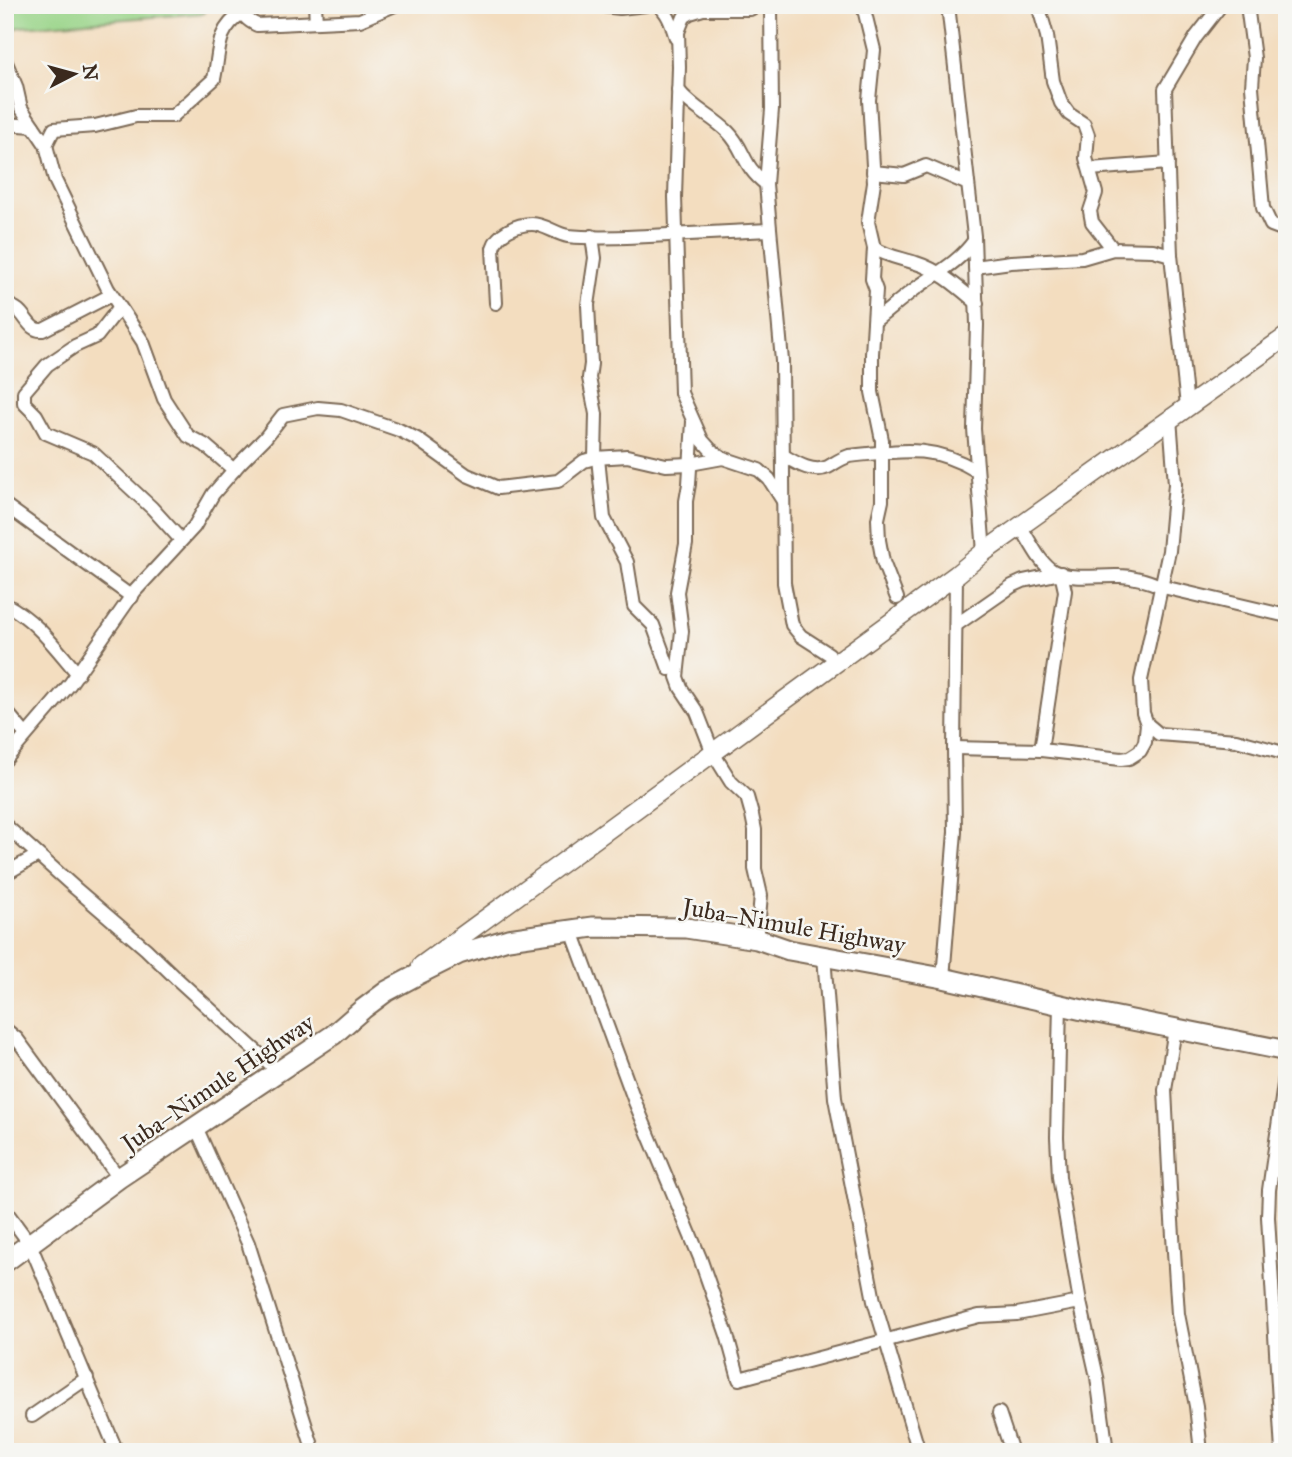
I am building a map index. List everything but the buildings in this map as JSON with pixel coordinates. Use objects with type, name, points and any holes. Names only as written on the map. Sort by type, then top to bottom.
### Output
[{"type":"main road","points":[[387,991],[984,552],[1287,336]]},
{"type":"main road","name":"Juba–Nimule Highway","points":[[5,1262],[119,1178],[333,1035],[387,991],[459,954],[508,939],[593,928],[685,928],[757,939],[789,950],[943,978],[1287,1051]]},
{"type":"street","points":[[315,5],[316,22]]},
{"type":"street","points":[[46,145],[54,129],[103,124],[136,116],[173,116],[214,79],[217,54],[226,27],[240,9],[257,25],[360,20],[396,5]]},
{"type":"street","points":[[595,5],[620,8],[646,5]]},
{"type":"street","points":[[658,5],[664,9],[670,20],[678,44]]},
{"type":"street","points":[[680,5],[676,235],[681,393],[702,440],[711,450],[723,458],[759,470],[769,478],[783,502]]},
{"type":"street","points":[[771,5],[772,109],[766,184],[782,361],[784,583],[792,625],[801,636],[829,654]]},
{"type":"street","points":[[863,5],[874,50],[869,100],[873,192],[868,222],[874,248],[872,272],[876,290],[872,392],[883,440],[879,540],[883,562],[897,598]]},
{"type":"street","points":[[948,5],[974,241],[974,429],[984,552]]},
{"type":"street","points":[[1038,5],[1047,36],[1053,81],[1061,103],[1086,129],[1086,158],[1096,193],[1090,211],[1092,222],[1113,249]]},
{"type":"street","points":[[1187,406],[1171,255],[1165,89],[1196,37],[1221,5]]},
{"type":"street","points":[[1247,5],[1254,58],[1252,87],[1263,208],[1271,225],[1287,231]]},
{"type":"street","points":[[680,23],[698,7],[754,7],[770,27]]},
{"type":"street","points":[[5,60],[16,86],[21,108],[46,145],[55,180],[111,295],[143,342],[164,399],[188,436],[205,445],[234,470]]},
{"type":"street","points":[[678,90],[694,108],[729,133],[749,169],[766,184]]},
{"type":"street","points":[[5,124],[33,126]]},
{"type":"street","points":[[1090,169],[1168,163]]},
{"type":"street","points":[[873,173],[904,175],[926,166],[968,184]]},
{"type":"street","points":[[496,303],[493,248],[499,236],[520,226],[532,224],[568,236],[676,235],[769,230]]},
{"type":"street","points":[[592,236],[596,258],[588,305],[591,365],[589,378],[596,414],[596,458],[604,519],[626,562],[634,606],[653,625],[669,669]]},
{"type":"street","points":[[876,320],[964,255],[974,241]]},
{"type":"street","points":[[874,248],[883,254],[917,263],[939,274],[976,303]]},
{"type":"street","points":[[975,267],[1082,258],[1113,249],[1153,250],[1171,255]]},
{"type":"street","points":[[7,306],[15,307],[21,312],[37,331],[111,295]]},
{"type":"street","points":[[119,308],[97,336],[75,346],[47,365],[24,392],[24,403],[36,415],[46,433],[93,453],[152,508],[181,541]]},
{"type":"street","points":[[5,760],[78,674],[132,597],[194,527],[213,494],[283,415],[318,408],[341,410],[399,430],[417,439],[467,475],[498,488],[558,481],[584,461],[596,458],[627,456],[666,465],[723,458]]},
{"type":"street","points":[[1140,751],[1145,742],[1147,724],[1143,713],[1141,680],[1170,551],[1175,484],[1170,418]]},
{"type":"street","points":[[693,420],[686,500],[686,544],[677,592],[682,631],[677,677],[697,712],[713,753],[731,782],[747,797],[755,830],[755,869],[761,895],[757,939]]},
{"type":"street","points":[[784,456],[802,466],[817,469],[826,468],[849,456],[924,450],[947,455],[977,471]]},
{"type":"street","points":[[5,505],[132,597]]},
{"type":"street","points":[[1020,526],[1045,565],[1053,571],[1079,576],[1144,579],[1163,587],[1287,616]]},
{"type":"street","points":[[956,625],[1012,586],[1061,573]]},
{"type":"street","points":[[1041,750],[1065,591],[1061,573]]},
{"type":"street","points":[[943,978],[955,832],[956,575]]},
{"type":"street","points":[[5,604],[35,623],[78,674]]},
{"type":"street","points":[[5,709],[26,735]]},
{"type":"street","points":[[1147,724],[1159,734],[1219,738],[1267,747],[1287,754]]},
{"type":"street","points":[[954,748],[1041,750],[1121,759],[1129,758],[1145,747],[1174,737]]},
{"type":"street","points":[[1267,747],[1287,741]]},
{"type":"street","points":[[5,825],[146,948],[280,1073]]},
{"type":"street","points":[[5,874],[38,855]]},
{"type":"street","points":[[572,931],[635,1102],[700,1258],[739,1379],[979,1316],[1017,1314],[1080,1302]]},
{"type":"street","points":[[824,956],[835,1098],[874,1301],[919,1452]]},
{"type":"street","points":[[1060,1004],[1057,1137],[1059,1177],[1080,1302],[1097,1377],[1107,1452]]},
{"type":"street","points":[[5,1029],[17,1040],[119,1178]]},
{"type":"street","points":[[1175,1029],[1166,1090],[1176,1286],[1178,1314],[1196,1406],[1201,1452]]},
{"type":"street","points":[[1282,1452],[1268,1217],[1269,1190],[1287,1063]]},
{"type":"street","points":[[196,1127],[248,1243],[314,1452]]},
{"type":"street","points":[[5,1210],[30,1244],[117,1452]]},
{"type":"street","points":[[32,1416],[87,1378]]},
{"type":"street","points":[[999,1413],[1012,1452]]},
{"type":"green space","points":[[5,5],[204,5],[204,13],[20,27],[5,32]]},
{"type":"waterway","points":[[12,120],[13,96]]}]
